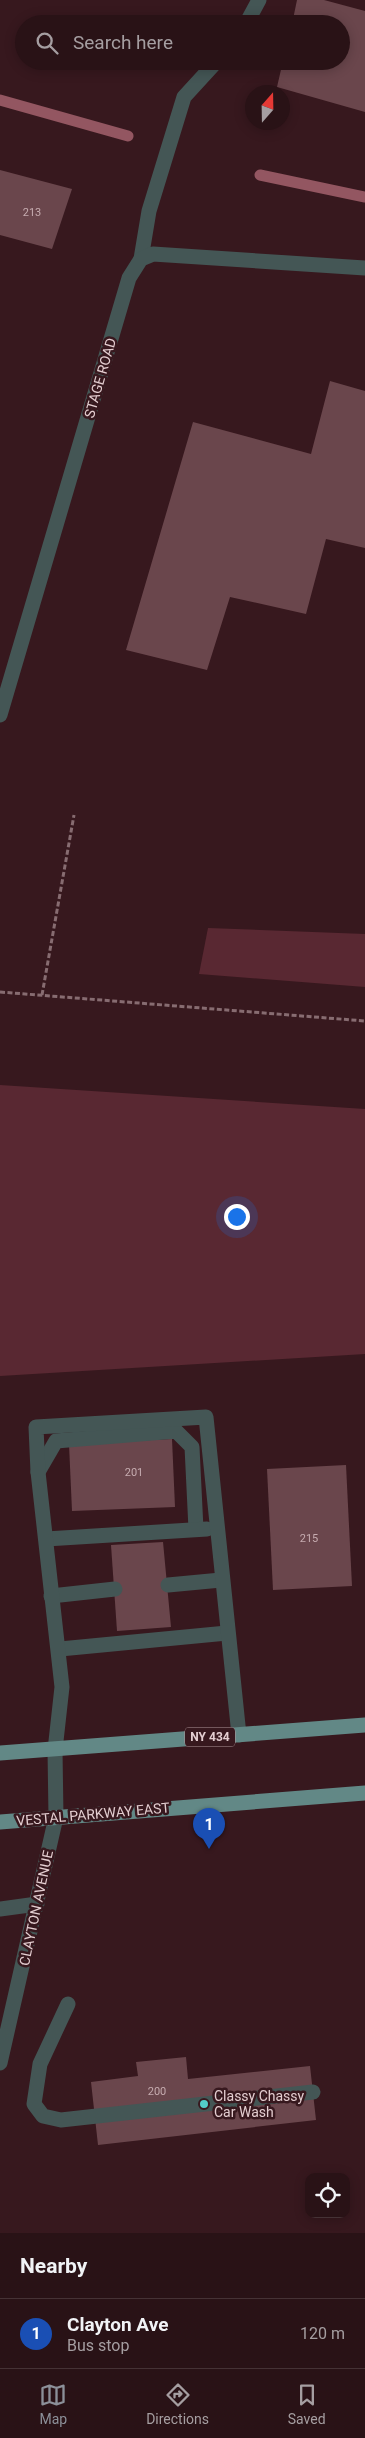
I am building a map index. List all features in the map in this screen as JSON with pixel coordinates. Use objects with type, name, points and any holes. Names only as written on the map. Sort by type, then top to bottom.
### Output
[{"type":"main road","name":"NY 434","points":[[0,1753],[365,1725]]},
{"type":"main road","name":"VESTAL PARKWAY EAST","points":[[0,1822],[365,1793]]},
{"type":"street","points":[[251,15],[260,0]]},
{"type":"street","points":[[141,259],[149,211],[184,97],[209,70]]},
{"type":"street","points":[[141,259],[153,254],[365,268]]},
{"type":"street","name":"STAGE ROAD","points":[[0,715],[129,278],[141,259]]},
{"type":"street","name":"CLAYTON AVENUE","points":[[0,2063],[56,1817],[55,1750],[62,1686],[60,1650],[38,1472],[36,1427],[206,1417],[217,1528]]},
{"type":"street","points":[[38,1472],[56,1441],[176,1431],[192,1447],[196,1529]]},
{"type":"street","points":[[46,1539],[217,1528],[238,1735]]},
{"type":"street","points":[[168,1585],[221,1580]]},
{"type":"street","points":[[52,1596],[116,1589]]},
{"type":"street","points":[[60,1650],[227,1633]]},
{"type":"street","points":[[0,1909],[37,1904]]},
{"type":"street","points":[[68,2004],[40,2064],[34,2104],[43,2116],[61,2120],[313,2092]]},
{"type":"path","points":[[42,996],[74,815]]},
{"type":"path","points":[[0,992],[365,1022]]},
{"type":"shaded area","points":[[208,928],[365,934],[365,987],[199,974]]},
{"type":"shaded area","points":[[0,1085],[365,1109],[365,1354],[0,1376]]},
{"type":"building","points":[[297,0],[324,0],[365,11],[365,112],[290,91],[290,85],[277,85],[281,70],[350,70],[350,15],[294,15]]},
{"type":"building","points":[[0,170],[72,189],[52,249],[0,235]]},
{"type":"building","points":[[330,381],[365,391],[365,548],[326,539],[306,614],[230,597],[207,670],[126,650],[193,422],[311,454]]},
{"type":"building","points":[[172,1439],[175,1507],[72,1511],[69,1444]]},
{"type":"building","points":[[346,1465],[352,1586],[273,1590],[267,1469]]},
{"type":"building","points":[[163,1542],[171,1627],[117,1631],[111,1545]]},
{"type":"building","name":"Classy Chassy Car Wash","points":[[186,2057],[188,2079],[310,2066],[316,2120],[98,2145],[91,2082],[138,2076],[136,2062]]},
{"type":"waterway","points":[[0,100],[128,136]]},
{"type":"waterway","points":[[260,175],[365,197]]},
{"type":"place","name":"Clayton Ave","points":[[209,1849]]},
{"type":"place","name":"Classy Chassy Car Wash","points":[[204,2104]]}]
